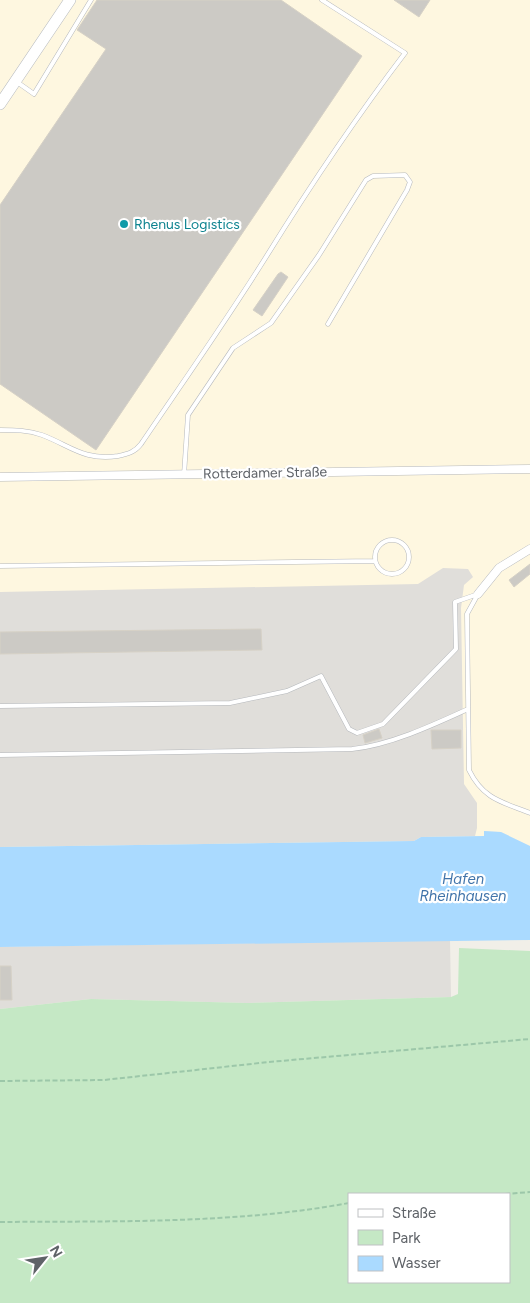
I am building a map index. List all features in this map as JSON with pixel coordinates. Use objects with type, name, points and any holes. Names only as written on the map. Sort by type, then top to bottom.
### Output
[{"type":"main road","points":[[0,104],[70,0]]},
{"type":"street","name":"Rotterdamer Straße","points":[[0,477],[530,469]]},
{"type":"street","points":[[478,594],[499,568],[530,549]]},
{"type":"lane","points":[[16,81],[34,94],[91,0]]},
{"type":"lane","points":[[0,430],[18,430],[41,435],[86,456],[98,458],[130,453],[141,444],[266,258],[292,213],[346,131],[405,53],[322,0]]},
{"type":"lane","points":[[184,475],[188,415],[233,348],[271,323],[319,255],[366,180],[373,176],[405,175],[410,182],[407,190],[328,324]]},
{"type":"lane","points":[[387,540],[399,542],[407,551],[406,565],[394,573],[382,570],[375,561],[376,550],[387,540]]},
{"type":"lane","points":[[0,566],[375,561]]},
{"type":"lane","points":[[0,706],[230,704],[286,691],[321,676],[349,730],[357,733],[383,724],[456,649],[455,602],[478,594]]},
{"type":"lane","points":[[478,594],[467,614],[469,770],[478,787],[486,794],[530,813]]},
{"type":"lane","points":[[0,755],[352,749],[366,747],[432,725],[468,709]]},
{"type":"path","points":[[0,1081],[104,1080],[269,1062],[530,1039]]},
{"type":"path","points":[[510,1194],[530,1192]]},
{"type":"path","points":[[0,1222],[232,1216],[348,1203]]},
{"type":"shaded area","points":[[0,0],[530,0],[530,846],[501,832],[484,831],[484,836],[421,837],[414,841],[0,848]]},
{"type":"shaded area","points":[[443,568],[468,569],[473,577],[464,585],[461,608],[464,784],[477,803],[477,828],[475,836],[421,837],[414,841],[0,847],[0,592],[418,584]]},
{"type":"shaded area","points":[[450,940],[451,997],[248,1003],[91,999],[0,1009],[0,947]]},
{"type":"green space","points":[[459,948],[530,951],[530,1303],[0,1303],[0,1009],[91,999],[248,1003],[451,997],[458,994]]},
{"type":"water","name":"Hafen Rheinhausen","points":[[484,831],[501,832],[530,846],[530,940],[0,947],[0,847],[414,841],[421,837],[484,836]]},
{"type":"building","name":"Rhenus Logistics","points":[[97,0],[281,0],[362,56],[96,450],[0,384],[0,205],[106,49],[77,30]]},
{"type":"building","points":[[394,0],[430,0],[419,17]]},
{"type":"building","points":[[281,272],[288,277],[262,316],[253,310]]},
{"type":"building","points":[[530,564],[530,574],[514,587],[509,580]]},
{"type":"building","points":[[261,629],[262,650],[0,654],[0,632]]},
{"type":"building","points":[[379,729],[382,738],[365,743],[363,735]]},
{"type":"building","points":[[431,730],[461,730],[461,748],[432,749]]},
{"type":"building","points":[[0,966],[11,966],[12,1000],[0,1000]]},
{"type":"place","name":"Rhenus Logistics","points":[[124,224]]}]
